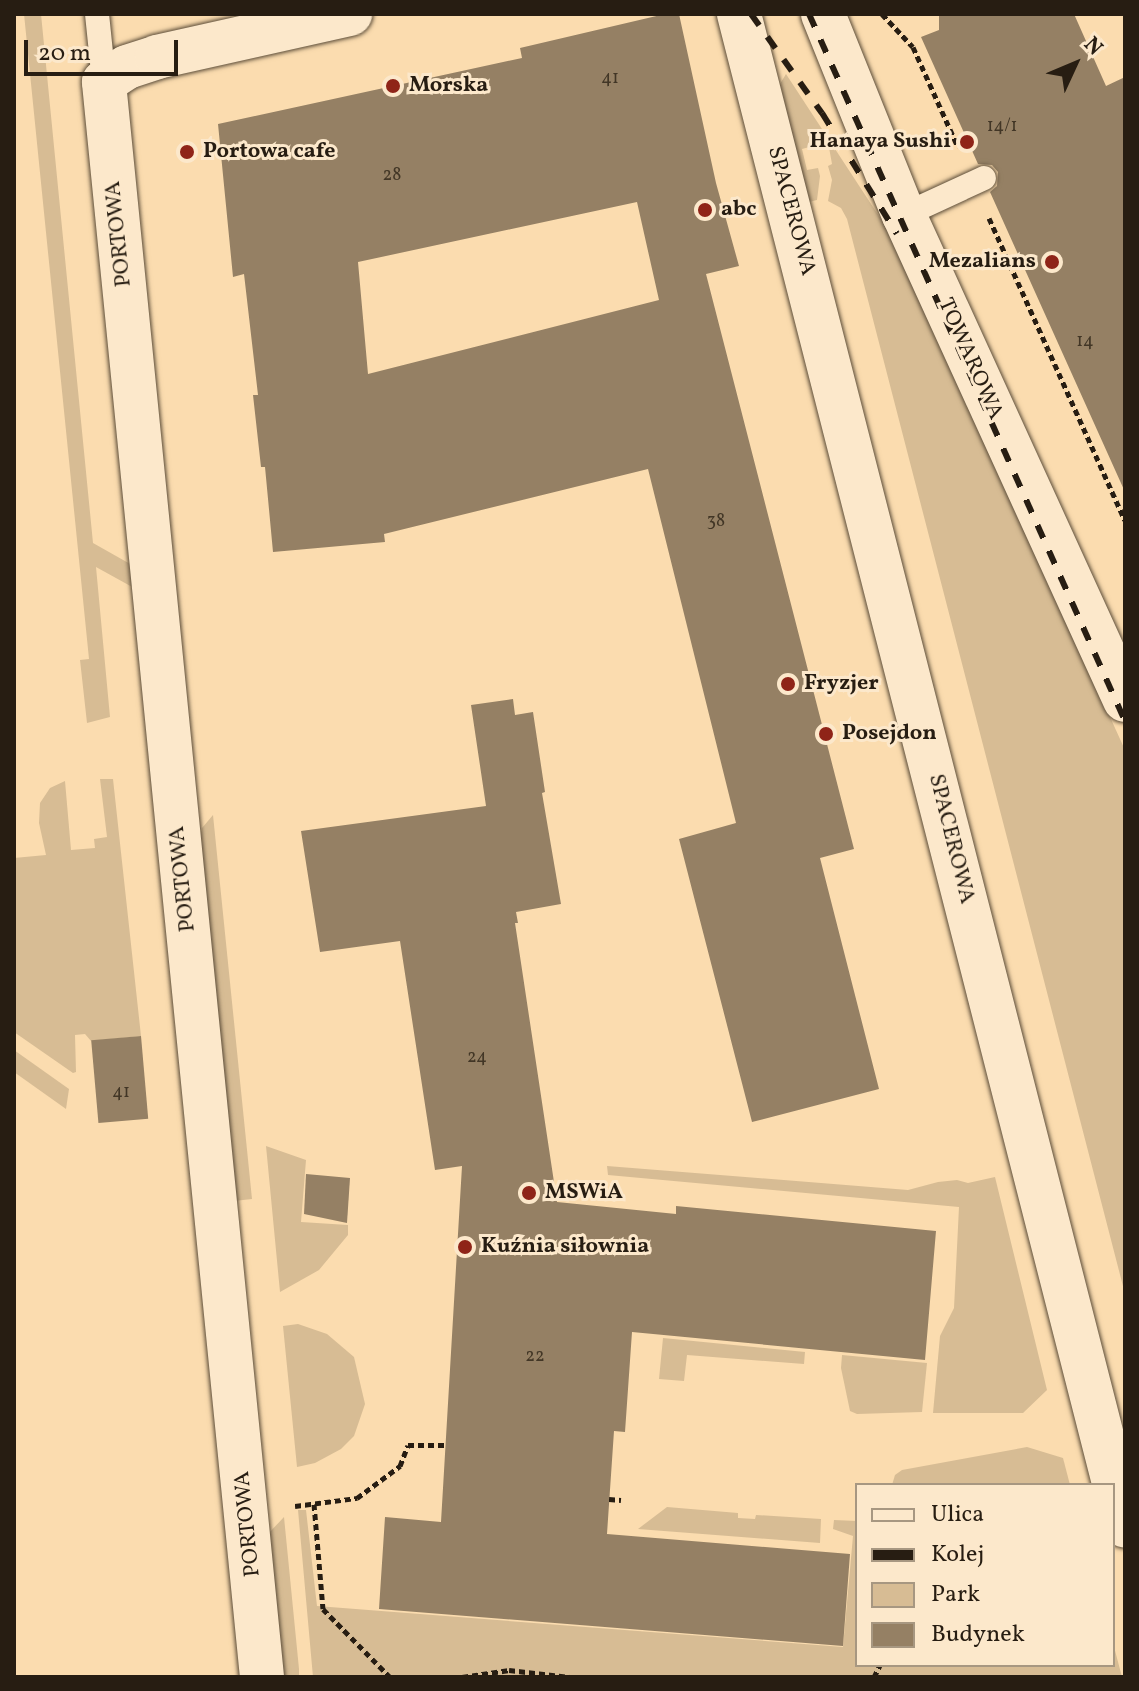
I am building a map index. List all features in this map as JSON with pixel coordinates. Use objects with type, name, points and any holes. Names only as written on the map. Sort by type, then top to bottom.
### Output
[{"type":"street","points":[[104,82],[127,67],[157,57],[350,14]]},
{"type":"street","name":"TOWAROWA","points":[[823,14],[904,215],[1125,700]]},
{"type":"street","name":"SPACEROWA","points":[[740,16],[1114,1483]]},
{"type":"street","name":"PORTOWA","points":[[104,82],[262,1677]]},
{"type":"street","name":"SPACEROWA","points":[[1115,1487],[1125,1526]]},
{"type":"lane","name":"PORTOWA","points":[[97,14],[104,82]]},
{"type":"lane","points":[[904,215],[979,180]]},
{"type":"path","points":[[882,14],[913,47],[979,180],[1125,520]]},
{"type":"path","points":[[290,1507],[357,1498],[400,1466],[408,1445],[446,1445]]},
{"type":"path","points":[[609,1499],[621,1500]]},
{"type":"path","points":[[314,1504],[323,1609],[390,1677]]},
{"type":"path","points":[[462,1677],[509,1670],[570,1677]]},
{"type":"green space","points":[[24,14],[41,14],[93,543],[132,565],[134,588],[96,567],[110,717],[87,723],[80,660],[89,659]]},
{"type":"green space","points":[[786,74],[890,233],[1125,750],[1125,1294],[847,219],[841,208],[828,201],[832,180],[828,166],[832,164],[828,142],[802,149],[807,170],[818,168],[820,176],[817,200],[809,202],[780,84]]},
{"type":"green space","points":[[100,779],[113,779],[141,1036],[91,1041],[85,1034],[75,1035],[76,1072],[73,1073],[14,1032],[14,858],[46,855],[39,823],[40,803],[50,788],[65,781],[71,850],[95,848],[94,839],[107,837]]},
{"type":"green space","points":[[213,815],[252,1199],[234,1201],[200,837],[202,828]]},
{"type":"green space","points":[[14,1050],[69,1089],[66,1109],[14,1072]]},
{"type":"green space","points":[[266,1146],[306,1160],[301,1222],[348,1225],[348,1235],[319,1270],[280,1292]]},
{"type":"green space","points":[[607,1166],[908,1190],[938,1182],[957,1180],[968,1183],[995,1177],[1047,1390],[1023,1413],[933,1413],[940,1336],[954,1308],[959,1207],[608,1175]]},
{"type":"green space","points":[[298,1324],[327,1334],[354,1357],[365,1404],[354,1436],[341,1449],[315,1463],[297,1467],[283,1326]]},
{"type":"green space","points":[[663,1338],[805,1352],[804,1364],[687,1355],[684,1381],[659,1379]]},
{"type":"green space","points":[[842,1355],[927,1363],[922,1412],[857,1414],[850,1411],[841,1368]]},
{"type":"green space","points":[[1027,1447],[1063,1458],[1069,1483],[893,1483],[895,1475],[902,1470]]},
{"type":"green space","points":[[667,1507],[738,1513],[738,1518],[755,1519],[756,1515],[821,1519],[820,1543],[638,1529]]},
{"type":"green space","points":[[298,1510],[306,1510],[317,1606],[843,1647],[853,1536],[833,1529],[834,1520],[855,1521],[855,1667],[1115,1667],[1115,1651],[1122,1677],[313,1677]]},
{"type":"green space","points":[[284,1517],[299,1677],[283,1677],[268,1534]]},
{"type":"building","points":[[665,14],[679,14],[716,183],[739,266],[706,274],[854,849],[820,858],[879,1089],[752,1122],[679,839],[736,823],[648,469],[384,534],[385,542],[273,552],[265,467],[261,467],[253,395],[258,395],[244,274],[233,277],[218,124],[522,58],[520,48]],"holes":[[[637,202],[659,300],[368,374],[358,262]]]},
{"type":"building","points":[[939,14],[1074,14],[1106,86],[1125,77],[1125,492],[990,192],[997,186],[998,172],[992,165],[978,164],[921,37],[939,30]]},
{"type":"building","points":[[513,699],[515,715],[533,712],[545,792],[542,793],[561,904],[516,912],[518,923],[515,923],[557,1202],[676,1214],[676,1206],[936,1231],[925,1360],[632,1332],[625,1432],[614,1431],[607,1534],[850,1554],[843,1646],[379,1609],[385,1517],[441,1522],[462,1166],[435,1170],[400,941],[320,952],[301,831],[486,806],[471,705]]},
{"type":"building","points":[[141,1036],[148,1119],[98,1123],[91,1040]]},
{"type":"building","points":[[306,1174],[350,1178],[347,1223],[304,1214]]},
{"type":"railway","points":[[751,14],[822,113],[897,234]]},
{"type":"railway","points":[[809,14],[1125,721]]},
{"type":"place","name":"Morska","points":[[393,86]]},
{"type":"place","name":"Hanaya Sushi","points":[[967,142]]},
{"type":"place","name":"Portowa cafe","points":[[187,152]]},
{"type":"place","name":"abc","points":[[705,210]]},
{"type":"place","name":"Mezalians","points":[[1052,262]]},
{"type":"place","name":"Fryzjer","points":[[788,684]]},
{"type":"place","name":"Posejdon","points":[[826,734]]},
{"type":"place","name":"MSWiA","points":[[529,1193]]},
{"type":"place","name":"Kuźnia siłownia","points":[[465,1247]]}]
